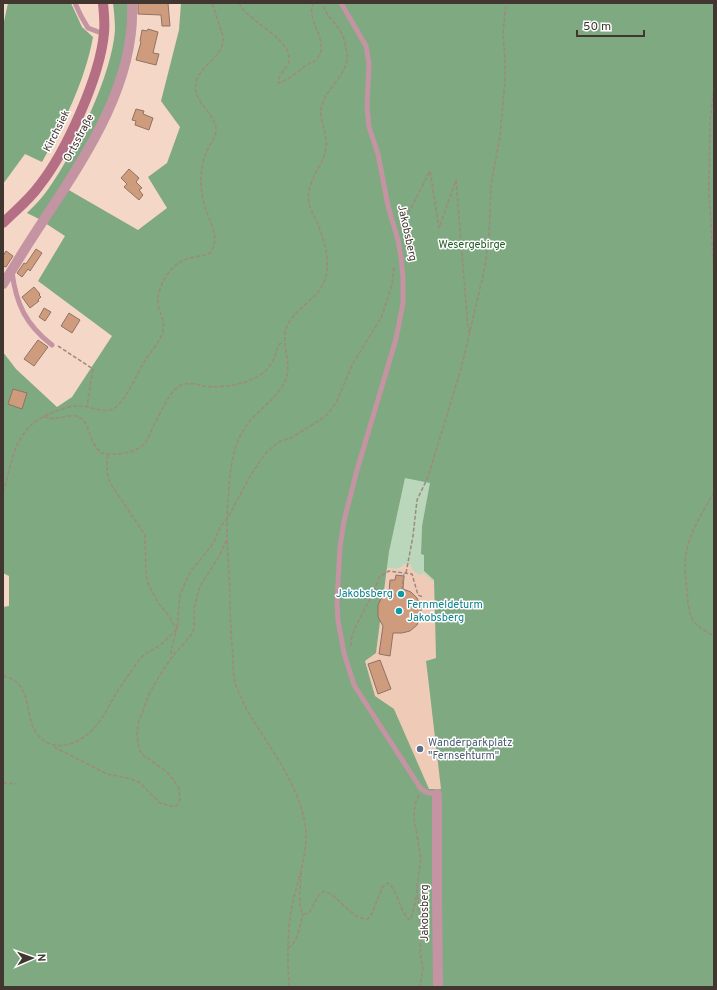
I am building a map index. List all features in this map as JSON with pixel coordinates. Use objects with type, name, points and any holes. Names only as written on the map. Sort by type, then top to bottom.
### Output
[{"type":"main road","name":"Kirchsiek","points":[[3,223],[40,186],[66,143],[80,114],[98,66],[104,34],[103,3]]},
{"type":"street","name":"Ortsstraße","points":[[3,284],[70,181],[90,146],[107,110],[118,86],[127,59],[132,35],[132,3]]},
{"type":"street","name":"Jakobsberg","points":[[437,794],[438,987]]},
{"type":"lane","points":[[75,3],[80,16],[88,28],[104,34]]},
{"type":"lane","name":"Jakobsberg","points":[[341,3],[366,46],[369,64],[367,106],[370,127],[378,154],[388,206],[398,240],[402,264],[403,304],[396,339],[357,470],[344,521],[340,547],[337,601],[338,621],[344,653],[354,685],[360,696],[422,789],[428,793],[437,794]]},
{"type":"lane","points":[[12,271],[16,294],[21,309],[29,324],[52,345]]},
{"type":"path","points":[[3,492],[20,439],[34,422],[44,416],[71,406],[88,406],[102,410],[111,410],[118,406],[145,360],[162,336],[164,322],[158,306],[158,294],[171,270],[182,260],[210,253],[214,246],[215,236],[205,206],[201,177],[206,154],[216,134],[216,126],[199,99],[196,88],[198,77],[220,51],[224,41],[212,3]]},
{"type":"path","points":[[239,3],[243,10],[252,19],[281,41],[288,52],[288,62],[286,68],[278,79],[279,83],[316,60],[320,55],[320,37],[311,15],[313,3]]},
{"type":"path","points":[[289,987],[288,947],[290,919],[306,844],[304,818],[294,786],[246,709],[235,682],[230,624],[227,519],[232,458],[235,446],[248,423],[277,393],[285,381],[288,371],[288,359],[284,343],[285,333],[289,321],[295,313],[313,297],[325,279],[327,267],[324,245],[321,233],[309,204],[308,193],[310,183],[326,148],[326,140],[320,113],[322,104],[345,68],[347,57],[342,35],[335,24],[327,16],[322,3]]},
{"type":"path","points":[[395,595],[401,596],[417,500],[428,477],[461,369],[485,267],[489,236],[491,185],[500,136],[505,81],[503,33],[506,3]]},
{"type":"path","points":[[714,86],[710,122],[711,228],[714,275]]},
{"type":"path","points":[[398,240],[404,222],[430,171],[439,228],[456,180],[468,328],[470,334]]},
{"type":"path","points":[[172,657],[171,650],[177,629],[180,595],[191,571],[212,545],[221,526],[227,519],[249,478],[264,455],[278,442],[291,438],[315,423],[327,414],[336,403],[353,363],[382,316],[392,284],[395,263]]},
{"type":"path","points":[[44,416],[49,419],[74,416],[78,417],[86,424],[95,446],[101,453],[115,454],[132,451],[142,446],[157,422],[166,402],[174,389],[179,385],[192,384],[213,387],[247,382],[257,377],[268,368],[280,344],[284,343]]},
{"type":"path","points":[[52,345],[60,346],[93,369],[88,406]]},
{"type":"path","points":[[108,454],[107,475],[110,483],[145,535],[145,562],[149,586],[159,604],[177,629]]},
{"type":"path","points":[[714,492],[697,522],[690,538],[686,556],[690,613],[694,622],[714,636]]},
{"type":"path","points":[[3,676],[12,678],[19,685],[25,695],[34,728],[40,737],[52,746],[107,774],[139,782],[160,803],[176,806],[180,799],[179,789],[166,771],[144,756],[138,744],[137,735],[140,714],[149,694],[172,657],[192,634],[194,628],[194,608],[200,586],[220,555],[228,536]]},
{"type":"path","points":[[351,647],[351,640],[355,628],[380,576],[390,571],[412,574],[418,595],[423,597]]},
{"type":"path","points":[[52,746],[73,744],[92,731],[99,723],[140,659],[166,640],[177,629]]},
{"type":"path","points":[[3,783],[18,784]]},
{"type":"path","points":[[303,914],[309,913],[319,895],[324,891],[330,893],[347,908],[362,918],[368,919],[383,886],[388,883],[393,888],[401,903],[404,914],[410,920],[417,894],[421,858],[414,811],[415,804],[422,789]]},
{"type":"path","points":[[288,947],[292,946],[297,937],[303,914],[300,907],[300,871]]},
{"type":"path","points":[[417,894],[422,969],[420,987]]},
{"type":"shaded area","points":[[404,564],[411,565],[424,571],[434,580],[436,658],[426,661],[442,789],[429,790],[394,709],[375,696],[365,661],[376,653],[387,568],[399,569],[402,568]]},
{"type":"green space","points":[[8,3],[71,3],[82,27],[93,37],[85,70],[73,101],[42,162],[25,154],[3,184],[3,26]]},
{"type":"green space","points":[[113,3],[129,3],[126,48],[109,100],[85,150],[41,220],[27,213],[49,188],[70,154],[91,112],[100,90],[112,48],[115,30]]},
{"type":"green space","name":"Wesergebirge","points":[[181,3],[714,3],[714,987],[3,987],[3,607],[9,606],[9,576],[3,573],[3,352],[16,369],[57,407],[72,397],[112,336],[38,281],[65,236],[45,223],[67,189],[138,230],[167,208],[148,177],[167,163],[180,127],[161,101],[179,30]],"holes":[[[405,478],[430,483],[422,526],[421,554],[424,555],[424,571],[434,580],[436,658],[426,661],[441,789],[429,789],[394,709],[375,696],[365,661],[376,653],[389,552]]]},
{"type":"green space","points":[[405,477],[431,482],[422,526],[421,554],[424,554],[424,571],[434,581],[430,580],[430,578],[424,573],[419,575],[412,569],[411,565],[404,564],[401,568],[394,569],[387,568]]},
{"type":"building","points":[[138,3],[168,3],[170,26],[162,26],[161,15],[138,14]]},
{"type":"building","points":[[148,29],[158,32],[153,53],[159,54],[156,65],[136,60],[141,42],[142,30],[147,31]]},
{"type":"building","points":[[136,109],[144,111],[143,114],[153,118],[149,130],[135,125],[136,121],[132,120]]},
{"type":"building","points":[[129,169],[139,178],[136,182],[142,188],[139,190],[143,195],[139,200],[124,187],[127,184],[121,178]]},
{"type":"building","points":[[36,249],[42,253],[30,271],[28,269],[22,277],[17,273],[24,263],[26,264]]},
{"type":"building","points":[[6,251],[13,256],[6,267],[3,266],[3,256]]},
{"type":"building","points":[[34,287],[41,297],[38,300],[39,301],[30,308],[22,297]]},
{"type":"building","points":[[44,308],[51,312],[45,321],[39,317]]},
{"type":"building","points":[[69,313],[80,320],[72,333],[61,326]]},
{"type":"building","points":[[38,340],[48,347],[34,366],[24,359]]},
{"type":"building","points":[[13,389],[27,393],[22,409],[8,404]]},
{"type":"building","name":"Fernmeldeturm Jakobsberg","points":[[396,575],[404,576],[403,589],[411,592],[417,598],[421,606],[421,614],[417,625],[410,631],[393,633],[390,656],[379,654],[383,626],[378,617],[378,605],[382,597],[389,592],[390,580],[395,580]]},
{"type":"building","points":[[380,660],[391,689],[378,694],[368,664]]},
{"type":"place","name":"Jakobsberg","points":[[401,594]]},
{"type":"place","name":"Fernmeldeturm Jakobsberg","points":[[399,611]]},
{"type":"place","name":"Wanderparkplatz \"Fernsehturm\"","points":[[420,749]]}]
